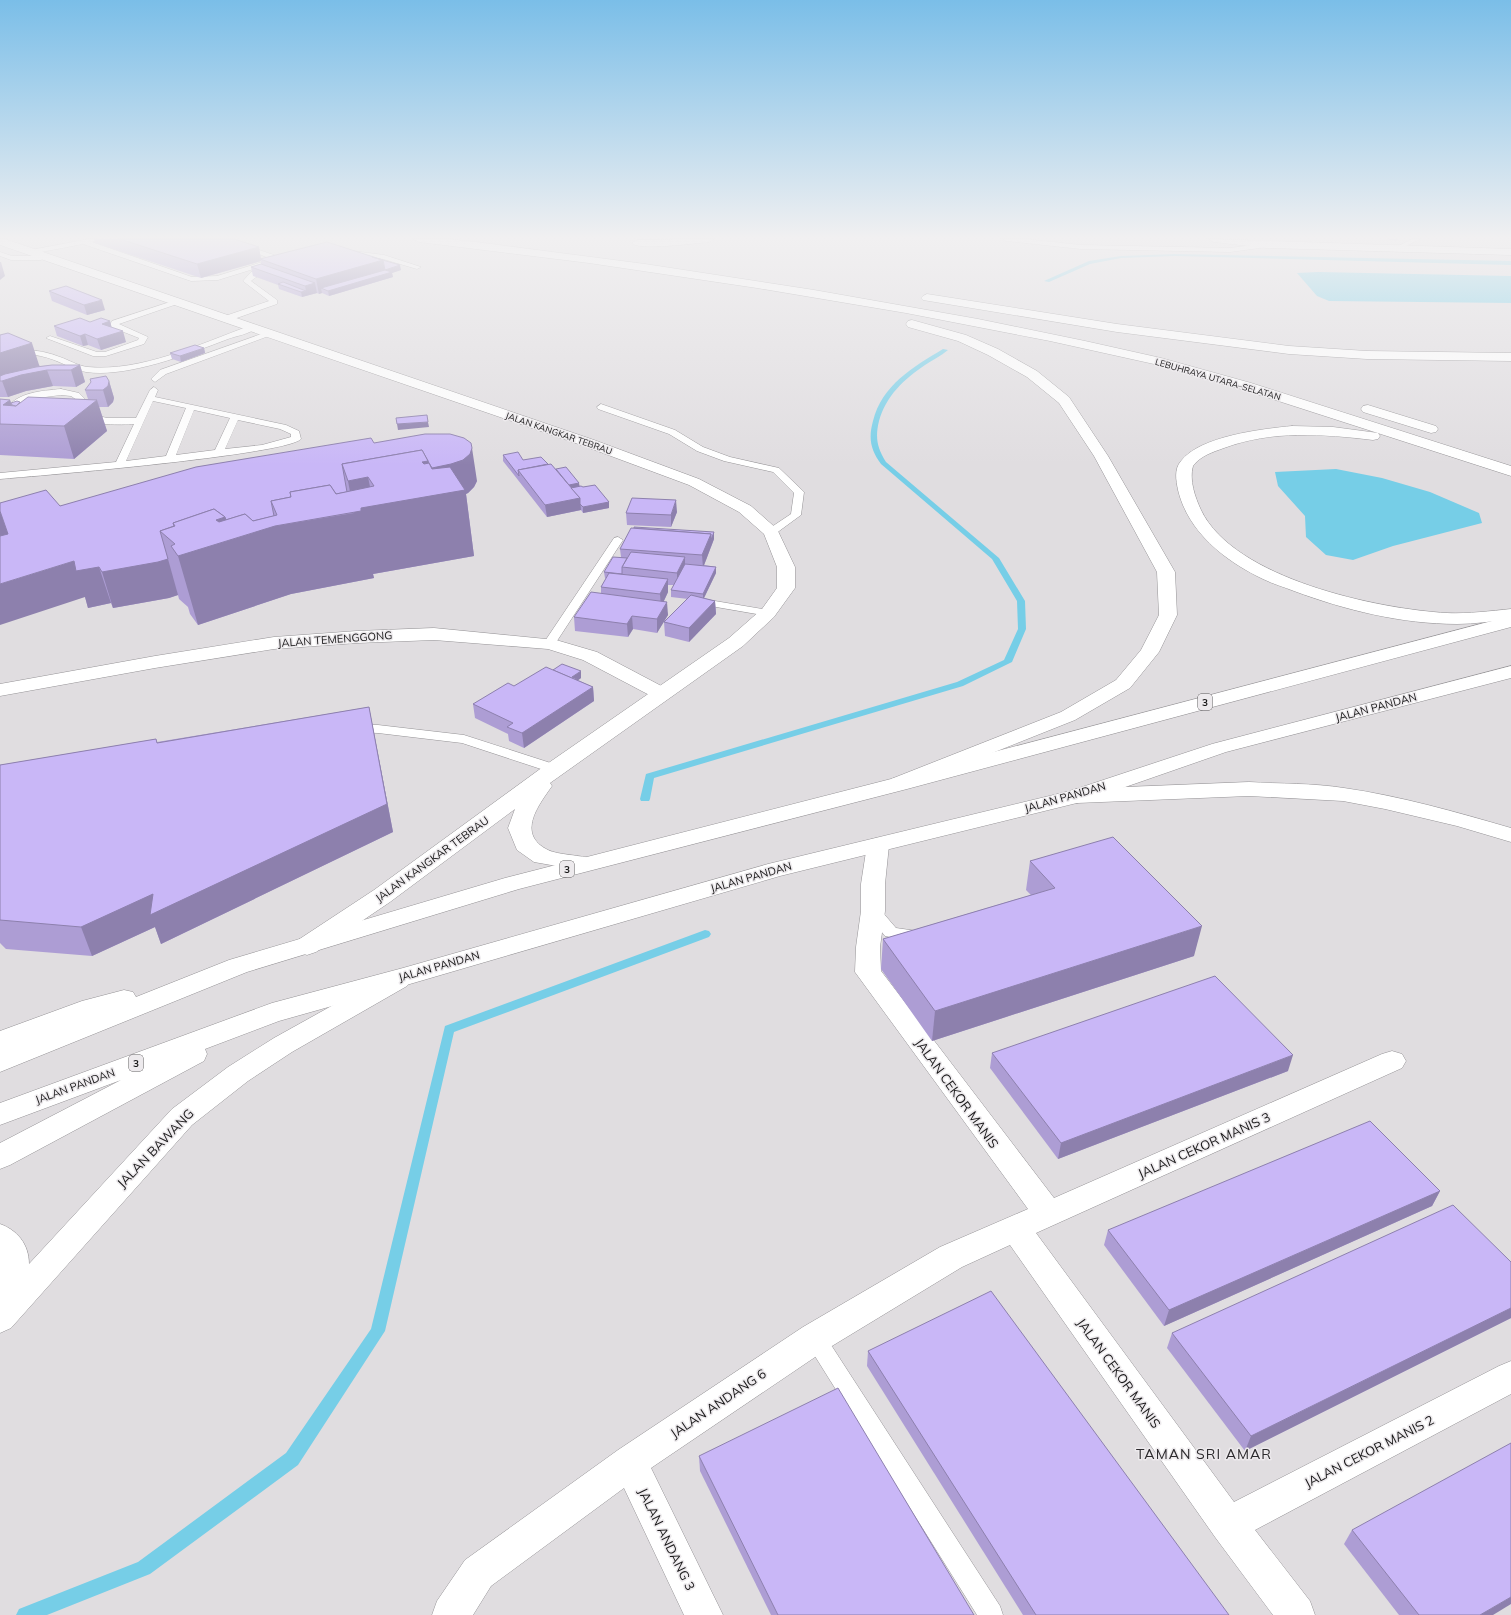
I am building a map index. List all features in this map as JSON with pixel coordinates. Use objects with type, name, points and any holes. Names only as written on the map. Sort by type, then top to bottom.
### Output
[{"type":"main road","name":"JALAN KANGKAR TEBRAU","points":[[217,314],[252,328],[589,443],[694,482],[745,509],[772,532],[786,567],[786,588],[768,613],[736,642],[555,769],[382,896],[306,946]]},
{"type":"main road","points":[[869,314],[929,327],[962,338],[987,349],[1032,374],[1064,400],[1101,456],[1166,572],[1168,615],[1150,652],[1123,684],[1068,716],[898,784]]},
{"type":"main road","name":"LEBUHRAYA UTARA–SELATAN","points":[[930,314],[1082,344],[1246,386],[1480,460],[1511,472]]},
{"type":"main road","name":"LEBUHRAYA UTARA–SELATAN","points":[[987,314],[1096,336],[1248,374],[1316,394]]},
{"type":"main road","points":[[1030,314],[1117,328],[1289,350],[1367,355],[1511,357]]},
{"type":"main road","points":[[1353,405],[1444,433]]},
{"type":"main road","points":[[1480,460],[1359,434],[1317,431],[1280,432],[1249,436],[1223,442],[1198,453],[1187,464],[1183,477],[1189,502],[1204,527],[1219,544],[1238,558],[1265,574],[1312,592],[1364,606],[1408,615],[1449,618],[1511,614]]},
{"type":"main road","name":"3","points":[[0,1062],[238,966],[513,882],[898,784],[1511,621]]},
{"type":"main road","name":"JALAN TEMENGGONG","points":[[0,690],[155,662],[274,643],[357,637],[434,634],[549,644],[590,656],[662,694]]},
{"type":"main road","name":"JALAN PANDAN","points":[[0,1114],[272,1013],[403,977],[776,869],[1077,796],[1219,748],[1511,672]]},
{"type":"main road","name":"JALAN KANGKAR TEBRAU","points":[[555,769],[528,803],[519,828],[525,845],[542,857],[585,864]]},
{"type":"main road","points":[[1077,796],[1249,789],[1343,794],[1385,802],[1463,821],[1511,835]]},
{"type":"main road","points":[[873,911],[873,884],[878,845]]},
{"type":"main road","name":"JALAN CEKOR MANIS","points":[[873,911],[868,947],[868,972],[1048,1213]]},
{"type":"main road","points":[[0,1041],[82,1011],[238,966]]},
{"type":"main road","name":"JALAN BAWANG","points":[[0,1318],[182,1117],[238,1074],[283,1045],[403,977]]},
{"type":"main road","points":[[0,1157],[272,1013]]},
{"type":"main road","name":"JALAN CEKOR MANIS 3","points":[[1015,1228],[1392,1061]]},
{"type":"main road","name":"JALAN CEKOR MANIS","points":[[1015,1228],[1228,1524],[1296,1615]]},
{"type":"main road","name":"JALAN ANDANG 6","points":[[450,1615],[478,1573],[630,1462],[815,1338],[951,1257],[1015,1228]]},
{"type":"main road","points":[[0,1237],[12,1251],[14,1269],[5,1306],[0,1313]]},
{"type":"main road","name":"JALAN CEKOR MANIS 2","points":[[1228,1524],[1511,1377]]},
{"type":"main road","name":"JALAN ANDANG 3","points":[[630,1462],[704,1615]]},
{"type":"lane","points":[[50,338],[96,354],[106,354],[141,342],[144,337],[114,325],[115,323],[141,314]]},
{"type":"lane","points":[[228,318],[238,314]]},
{"type":"lane","points":[[0,355],[14,352],[35,352],[52,357],[74,368],[90,370],[129,368],[152,363],[252,328]]},
{"type":"lane","points":[[155,380],[163,372],[270,334]]},
{"type":"lane","points":[[208,343],[228,349]]},
{"type":"lane","points":[[120,464],[156,386],[153,376],[148,372],[129,368]]},
{"type":"lane","points":[[71,410],[79,405],[82,400],[80,396],[61,392],[41,394],[22,399],[14,404],[10,409],[12,414],[20,417],[31,418],[59,414],[71,410],[97,420],[140,421]]},
{"type":"lane","points":[[0,476],[120,464],[284,444],[296,439],[296,433],[283,428],[150,398]]},
{"type":"lane","points":[[170,458],[190,407]]},
{"type":"lane","points":[[601,408],[672,432],[700,449],[727,458],[776,470],[798,492],[796,515],[772,532]]},
{"type":"lane","points":[[219,452],[235,416]]},
{"type":"lane","points":[[549,644],[618,540]]},
{"type":"lane","points":[[694,601],[768,613]]},
{"type":"lane","points":[[341,729],[378,729],[464,739],[555,769]]},
{"type":"lane","points":[[873,911],[891,932],[915,937],[930,933]]},
{"type":"lane","points":[[815,1338],[991,1615]]},
{"type":"water","points":[[1336,469],[1382,478],[1430,492],[1479,513],[1482,523],[1393,546],[1353,560],[1326,555],[1306,537],[1305,516],[1278,486],[1275,472]]},
{"type":"building","points":[[80,318],[90,322],[101,318],[110,321],[102,324],[123,331],[97,339],[85,334],[80,336],[54,326]]},
{"type":"building","points":[[8,333],[32,343],[0,353],[0,335]]},
{"type":"building","points":[[195,345],[204,348],[180,356],[170,353]]},
{"type":"building","points":[[52,365],[80,365],[71,370],[47,370],[0,381],[0,376],[5,374]]},
{"type":"building","points":[[106,376],[109,381],[108,386],[103,390],[85,390],[91,382],[90,379]]},
{"type":"building","points":[[28,397],[97,400],[64,426],[0,424],[0,399],[10,400],[3,405],[16,406]]},
{"type":"building","points":[[17,401],[20,402],[16,406],[12,405],[11,403]]},
{"type":"building","points":[[427,415],[428,422],[397,424],[396,418]]},
{"type":"building","points":[[425,434],[450,434],[464,438],[471,443],[472,448],[470,454],[463,460],[432,468],[422,450],[342,464],[347,492],[336,494],[330,485],[290,492],[291,497],[271,501],[274,516],[253,521],[245,514],[226,520],[225,517],[214,509],[173,523],[174,526],[160,531],[168,559],[102,572],[99,567],[76,571],[74,561],[0,584],[0,536],[8,534],[0,511],[0,503],[46,490],[60,506],[196,467],[371,438],[374,443]]},
{"type":"building","points":[[422,450],[428,461],[422,462],[424,464],[429,463],[432,469],[450,467],[465,490],[361,508],[361,511],[275,526],[178,556],[171,546],[175,544],[160,531],[175,526],[173,523],[214,509],[225,517],[216,520],[219,522],[245,514],[253,521],[277,515],[271,501],[291,497],[290,492],[330,485],[336,494],[374,486],[368,477],[348,481],[342,464]]},
{"type":"building","points":[[518,452],[523,460],[541,457],[548,464],[518,470],[519,476],[503,455]]},
{"type":"building","points":[[551,464],[580,498],[545,505],[518,470]]},
{"type":"building","points":[[566,467],[579,483],[569,485],[556,469]]},
{"type":"building","points":[[595,485],[609,502],[583,507],[580,504],[580,498],[571,488]]},
{"type":"building","points":[[632,498],[676,500],[671,515],[626,513]]},
{"type":"building","points":[[634,527],[714,532],[711,540],[711,534]]},
{"type":"building","points":[[631,528],[711,534],[702,555],[620,549]]},
{"type":"building","points":[[631,552],[685,557],[677,573],[622,567]]},
{"type":"building","points":[[613,557],[627,558],[622,567],[622,574],[604,572]]},
{"type":"building","points":[[685,564],[716,567],[703,594],[671,590]]},
{"type":"building","points":[[609,573],[668,579],[660,594],[601,587]]},
{"type":"building","points":[[591,592],[667,602],[657,619],[632,616],[627,624],[574,617]]},
{"type":"building","points":[[691,595],[715,601],[689,628],[664,622]]},
{"type":"building","points":[[562,664],[581,671],[572,677],[577,679],[576,680],[553,670]]},
{"type":"building","points":[[546,667],[593,687],[522,733],[507,727],[513,723],[473,704],[508,683],[514,686]]},
{"type":"building","points":[[369,707],[387,804],[150,915],[153,894],[81,927],[0,920],[0,765],[156,739],[157,743]]},
{"type":"building","points":[[1113,837],[1202,926],[935,1011],[883,939],[1055,888],[1030,861]]},
{"type":"building","points":[[1215,976],[1293,1055],[1061,1143],[992,1053]]},
{"type":"building","points":[[1370,1121],[1440,1191],[1169,1310],[1108,1230]]},
{"type":"building","points":[[1453,1205],[1511,1262],[1511,1308],[1251,1436],[1172,1333]]},
{"type":"building","points":[[991,1291],[1229,1615],[1036,1615],[868,1351]]},
{"type":"building","points":[[838,1388],[974,1615],[778,1615],[699,1456]]},
{"type":"building","points":[[1511,1443],[1511,1597],[1480,1615],[1419,1615],[1352,1530]]},
{"type":"waterway","points":[[645,799],[649,776],[960,684],[1008,662],[1022,629],[1021,601],[995,558],[883,463],[876,453],[873,444],[878,412],[884,400],[901,380],[922,364],[945,350]]},
{"type":"waterway","points":[[25,1615],[144,1568],[292,1459],[378,1331],[449,1029],[705,934]]},
{"type":"district","name":"TAMAN SRI AMAR","points":[[1204,1454]]}]
